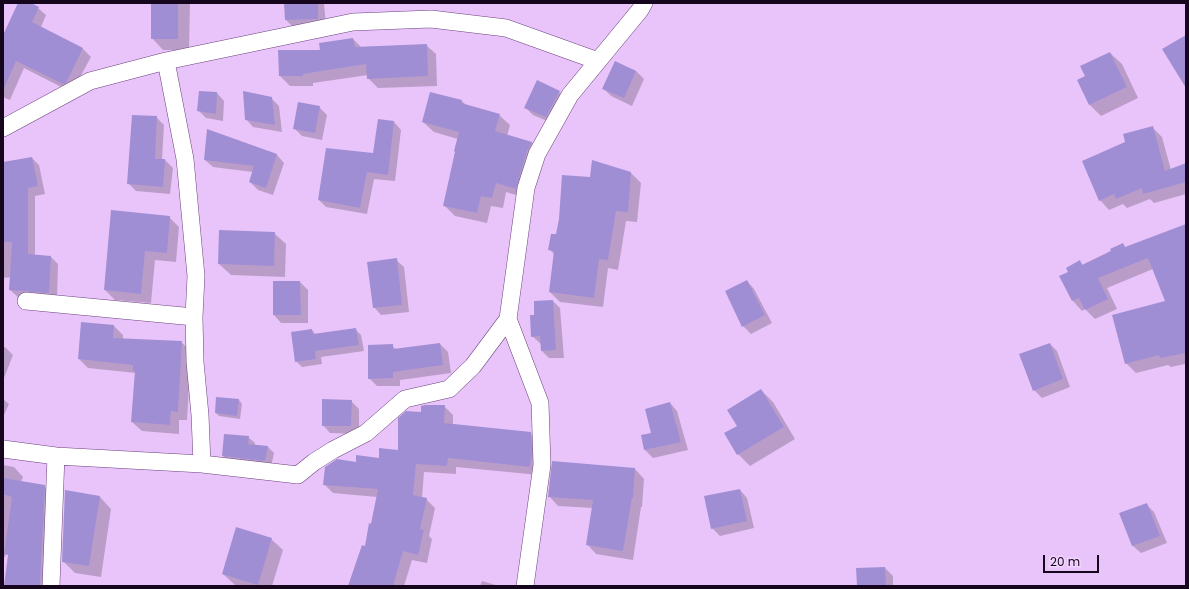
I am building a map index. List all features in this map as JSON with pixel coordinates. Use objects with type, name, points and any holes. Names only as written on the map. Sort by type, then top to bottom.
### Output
[{"type":"street","points":[[525,586],[542,465],[540,403],[508,319],[526,188],[537,154],[570,94],[640,10],[644,3]]},
{"type":"street","points":[[3,128],[90,81],[166,61],[353,22],[431,19],[506,28],[598,61]]},
{"type":"street","points":[[166,61],[185,159],[196,276],[194,317],[195,362],[200,415],[202,464]]},
{"type":"street","points":[[26,300],[194,317]]},
{"type":"street","points":[[3,449],[56,456],[202,464],[298,475],[314,462],[333,450],[366,433],[405,399],[449,389],[473,366],[508,319]]},
{"type":"street","points":[[52,586],[56,456]]},
{"type":"building","points":[[18,3],[31,3],[39,7],[32,22],[83,48],[66,83],[63,84],[16,61],[3,91],[3,35]]},
{"type":"building","points":[[151,3],[178,3],[178,39],[151,39]]},
{"type":"building","points":[[284,3],[318,3],[318,19],[285,20]]},
{"type":"building","points":[[1186,35],[1186,88],[1162,49]]},
{"type":"building","points":[[353,38],[355,47],[427,44],[428,76],[367,79],[366,64],[303,74],[303,76],[279,76],[278,50],[320,50],[319,43]]},
{"type":"building","points":[[1110,52],[1127,87],[1089,105],[1077,80],[1085,76],[1080,66]]},
{"type":"building","points":[[615,61],[636,71],[624,98],[602,89]]},
{"type":"building","points":[[537,80],[560,91],[546,117],[524,108]]},
{"type":"building","points":[[199,91],[217,92],[216,114],[197,111]]},
{"type":"building","points":[[243,91],[272,97],[275,125],[245,120]]},
{"type":"building","points":[[430,92],[462,100],[461,103],[500,114],[495,131],[532,142],[527,151],[516,189],[496,183],[492,198],[481,196],[477,213],[443,206],[459,132],[422,122]]},
{"type":"building","points":[[298,102],[320,106],[315,133],[293,129]]},
{"type":"building","points":[[132,115],[157,116],[155,159],[165,159],[163,187],[127,184]]},
{"type":"building","points":[[378,119],[394,121],[388,175],[367,172],[360,208],[318,200],[326,148],[373,153]]},
{"type":"building","points":[[1153,126],[1165,171],[1186,163],[1186,182],[1143,194],[1142,188],[1116,199],[1114,194],[1099,201],[1082,161],[1125,142],[1123,134]]},
{"type":"building","points":[[207,129],[277,154],[266,188],[249,182],[254,166],[204,160]]},
{"type":"building","points":[[32,157],[38,186],[28,188],[28,254],[51,256],[49,293],[9,290],[12,242],[3,242],[3,162]]},
{"type":"building","points":[[592,160],[631,172],[628,212],[616,211],[608,260],[599,259],[594,298],[549,292],[554,251],[548,250],[551,234],[556,234],[559,219],[562,175],[590,177]]},
{"type":"building","points":[[111,210],[170,216],[167,253],[145,251],[141,294],[104,290]]},
{"type":"building","points":[[1186,224],[1186,353],[1160,358],[1159,355],[1125,364],[1112,315],[1165,301],[1148,258],[1098,278],[1108,299],[1085,310],[1079,298],[1072,301],[1059,276],[1068,272],[1066,268],[1080,260],[1082,265],[1111,251],[1110,249],[1123,243],[1125,247]]},
{"type":"building","points":[[219,230],[275,232],[274,266],[218,264]]},
{"type":"building","points":[[397,258],[402,305],[373,308],[367,262]]},
{"type":"building","points":[[747,280],[765,315],[742,327],[725,291]]},
{"type":"building","points":[[273,281],[300,281],[301,315],[273,315]]},
{"type":"building","points":[[553,300],[556,350],[541,351],[540,336],[531,337],[530,315],[534,315],[534,301]]},
{"type":"building","points":[[81,322],[114,325],[113,338],[182,341],[178,412],[171,411],[170,425],[131,422],[135,371],[133,371],[133,365],[78,359]]},
{"type":"building","points":[[356,328],[359,345],[315,351],[316,359],[295,362],[291,332],[312,329],[313,334]]},
{"type":"building","points":[[440,343],[443,365],[393,372],[393,378],[368,379],[368,345],[393,344],[393,349]]},
{"type":"building","points":[[1050,343],[1063,379],[1033,391],[1019,354]]},
{"type":"building","points":[[761,389],[784,427],[737,455],[724,433],[737,426],[727,410]]},
{"type":"building","points":[[216,397],[239,399],[237,416],[215,413]]},
{"type":"building","points":[[322,399],[352,400],[351,426],[322,426]]},
{"type":"building","points":[[670,402],[681,442],[644,450],[641,435],[651,433],[645,409]]},
{"type":"building","points":[[445,405],[444,423],[531,432],[532,453],[530,467],[448,458],[447,466],[416,464],[413,495],[427,498],[420,529],[424,530],[418,555],[403,551],[393,586],[348,586],[362,545],[365,546],[369,523],[371,524],[378,489],[323,485],[325,467],[337,459],[356,462],[356,455],[379,458],[379,448],[398,450],[398,418],[406,411],[421,412],[421,406]]},
{"type":"building","points":[[224,434],[249,436],[248,444],[268,446],[265,461],[222,456]]},
{"type":"building","points":[[552,461],[635,468],[633,498],[623,551],[586,545],[593,500],[548,497]]},
{"type":"building","points":[[3,478],[45,485],[40,586],[4,586],[8,555],[4,554],[12,497],[3,494]]},
{"type":"building","points":[[740,489],[747,521],[711,529],[704,496]]},
{"type":"building","points":[[65,490],[100,496],[89,566],[62,562]]},
{"type":"building","points":[[1147,503],[1160,536],[1132,546],[1119,513]]},
{"type":"building","points":[[236,527],[272,538],[258,585],[222,574]]},
{"type":"building","points":[[885,567],[886,586],[857,586],[856,568]]}]
